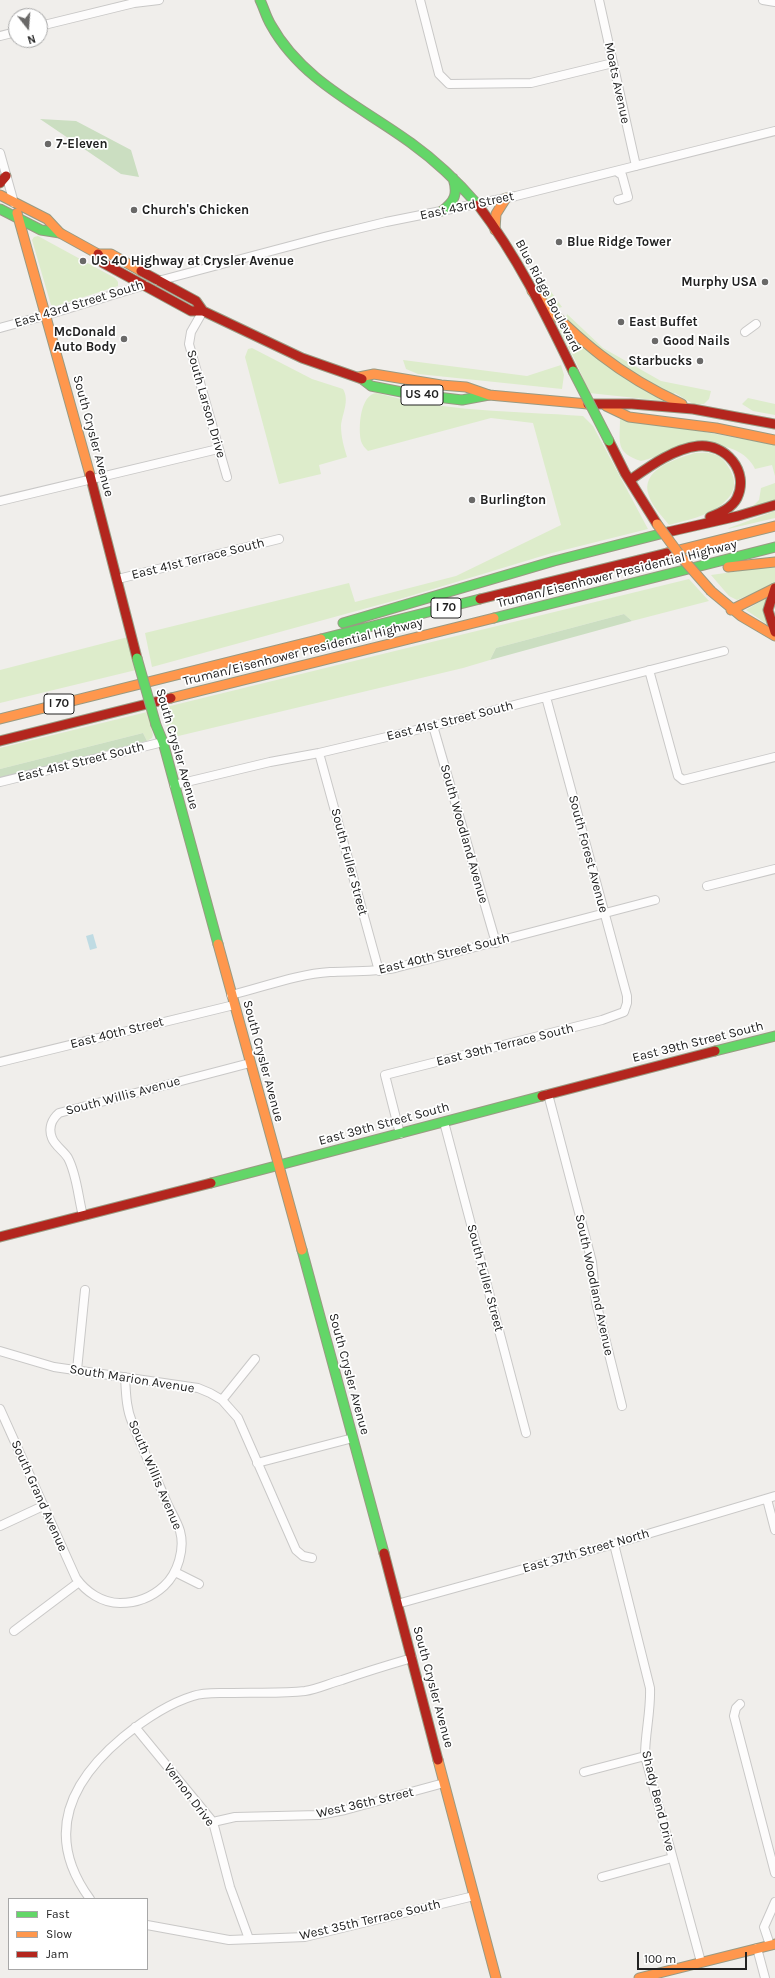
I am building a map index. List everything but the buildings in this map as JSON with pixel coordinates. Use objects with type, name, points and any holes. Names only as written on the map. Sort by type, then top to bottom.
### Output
[{"type":"main road","name":"Blue Ridge Boulevard","points":[[260,0],[275,32],[285,48],[301,65],[347,101],[419,149],[453,178],[477,204],[496,230],[532,291],[609,441],[630,480],[657,524],[682,558],[711,591],[731,610],[756,627],[775,636]]},
{"type":"main road","points":[[0,183],[6,176]]},
{"type":"main road","points":[[442,211],[453,202],[456,197],[456,188],[453,178]]},
{"type":"main road","name":"US 40","points":[[0,195],[14,204],[47,219],[60,233],[98,254],[111,254],[196,301],[203,311]]},
{"type":"main road","points":[[496,230],[496,214],[506,198]]},
{"type":"main road","name":"South Crysler Avenue","points":[[14,204],[47,315],[118,579],[137,658],[156,725],[163,742],[353,1438],[496,1978]]},
{"type":"main road","name":"US 40","points":[[0,209],[41,230],[60,233]]},
{"type":"main road","name":"US 40","points":[[98,254],[103,263],[191,311],[203,311],[302,358],[358,376],[371,386],[412,394],[462,400],[489,395]]},
{"type":"main road","points":[[532,291],[556,318],[588,348],[617,371],[641,386],[693,409]]},
{"type":"main road","name":"US 40","points":[[358,376],[374,374],[441,385],[466,387],[489,395],[605,405],[632,404],[693,409],[775,424]]},
{"type":"main road","name":"US 40","points":[[605,405],[629,417],[716,428],[775,440]]},
{"type":"main road","points":[[334,625],[531,567],[682,528],[719,514],[737,498],[740,486],[740,473],[727,454],[719,448],[708,445],[696,446],[671,454],[630,480]]},
{"type":"main road","points":[[682,528],[692,528],[775,505]]},
{"type":"main road","name":"Truman/Eisenhower Presidential Highway","points":[[0,719],[775,526]]},
{"type":"main road","name":"Truman/Eisenhower Presidential Highway","points":[[0,741],[775,547]]},
{"type":"main road","points":[[678,572],[775,562]]},
{"type":"main road","points":[[731,610],[775,588]]},
{"type":"main road","points":[[775,588],[768,610],[775,632]]},
{"type":"main road","points":[[179,674],[319,630]]},
{"type":"main road","name":"East 39th Street South","points":[[0,1237],[775,1036]]},
{"type":"main road","points":[[640,1978],[772,1944]]},
{"type":"street","points":[[48,24],[134,1],[159,0]]},
{"type":"street","points":[[420,0],[439,74],[449,84],[531,83],[613,63]]},
{"type":"street","name":"Moats Avenue","points":[[599,0],[636,166]]},
{"type":"street","points":[[763,0],[775,2]]},
{"type":"street","name":"East 43rd Street","points":[[159,281],[324,237],[506,198],[775,131]]},
{"type":"street","name":"South Crysler Avenue","points":[[0,153],[14,204]]},
{"type":"street","points":[[616,171],[622,175],[628,197],[618,200]]},
{"type":"street","name":"East 43rd Street South","points":[[0,328],[159,281]]},
{"type":"street","name":"South Larson Drive","points":[[203,311],[190,332],[189,344],[227,477]]},
{"type":"street","points":[[746,323],[745,332],[756,324]]},
{"type":"street","points":[[716,428],[718,414]]},
{"type":"street","points":[[0,501],[91,478],[218,449]]},
{"type":"street","name":"East 41st Terrace South","points":[[118,579],[279,539]]},
{"type":"street","name":"East 41st Street South","points":[[174,785],[433,726],[724,650]]},
{"type":"street","points":[[649,670],[678,776],[683,780],[775,757]]},
{"type":"street","name":"South Forest Avenue","points":[[546,697],[627,996],[627,1003],[624,1012]]},
{"type":"street","name":"South Woodland Avenue","points":[[433,726],[496,942]]},
{"type":"street","name":"East 41st Street South","points":[[0,782],[163,742]]},
{"type":"street","name":"South Fuller Street","points":[[319,753],[379,971]]},
{"type":"street","points":[[707,886],[775,869]]},
{"type":"street","name":"East 40th Street South","points":[[231,995],[307,975],[330,972],[379,971],[655,900]]},
{"type":"street","name":"East 40th Street","points":[[0,1062],[234,1005]]},
{"type":"street","name":"East 39th Terrace South","points":[[400,1134],[385,1075],[602,1020],[624,1012]]},
{"type":"street","name":"South Willis Avenue","points":[[83,1216],[69,1162],[52,1138],[51,1126],[53,1119],[59,1113],[250,1063]]},
{"type":"street","name":"South Woodland Avenue","points":[[548,1094],[592,1262],[596,1302],[622,1406]]},
{"type":"street","name":"South Fuller Street","points":[[444,1122],[526,1433]]},
{"type":"street","points":[[77,1370],[85,1290]]},
{"type":"street","name":"South Marion Avenue","points":[[0,1351],[54,1367],[198,1388],[222,1400],[238,1418],[296,1550],[303,1556],[312,1558]]},
{"type":"street","points":[[222,1400],[255,1359]]},
{"type":"street","name":"South Willis Avenue","points":[[125,1377],[126,1401],[131,1421],[180,1531],[181,1552],[175,1572]]},
{"type":"street","name":"South Grand Avenue","points":[[0,1410],[2,1419],[79,1582]]},
{"type":"street","points":[[257,1463],[353,1438]]},
{"type":"street","name":"East 37th Street North","points":[[397,1604],[614,1544],[775,1496]]},
{"type":"street","points":[[766,1499],[775,1530]]},
{"type":"street","points":[[0,1526],[43,1506]]},
{"type":"street","name":"Shady Bend Drive","points":[[614,1544],[650,1688],[651,1707],[645,1738],[645,1756],[701,1962]]},
{"type":"street","points":[[14,1631],[79,1582],[88,1592],[102,1599],[116,1603],[128,1603],[143,1600],[157,1593],[175,1572],[199,1584]]},
{"type":"street","points":[[89,1898],[80,1885],[71,1866],[67,1845],[67,1820],[72,1800],[80,1784],[91,1768],[112,1746],[135,1727],[169,1705],[194,1695],[212,1693],[305,1691],[412,1658]]},
{"type":"street","points":[[740,1704],[736,1708],[734,1716],[775,1873]]},
{"type":"street","name":"Vernon Drive","points":[[135,1727],[213,1822],[230,1887],[249,1939]]},
{"type":"street","points":[[584,1772],[645,1756]]},
{"type":"street","name":"West 36th Street","points":[[213,1822],[235,1817],[319,1815],[345,1810],[444,1783]]},
{"type":"street","points":[[602,1877],[672,1858]]},
{"type":"street","name":"West 35th Terrace South","points":[[148,1925],[229,1940],[305,1937],[474,1896]]},
{"type":"street","points":[[772,1944],[764,1927],[775,1902]]},
{"type":"street","points":[[757,1948],[765,1978]]},
{"type":"green space","points":[[40,119],[76,121],[131,150],[139,177],[121,174]]},
{"type":"green space","points":[[38,236],[115,278],[118,282],[118,286],[56,306],[51,305],[32,240],[34,237]]},
{"type":"green space","points":[[539,275],[562,307],[555,309],[541,292],[537,283]]},
{"type":"green space","points":[[567,314],[603,348],[661,381],[711,391],[709,399],[704,404],[693,404],[675,393],[672,395],[601,354],[566,318]]},
{"type":"green space","points":[[562,327],[664,401],[589,393],[576,362],[559,329]]},
{"type":"green space","points":[[252,348],[312,379],[343,389],[346,403],[341,430],[347,457],[319,465],[321,474],[279,484],[245,357],[248,349]]},
{"type":"green space","points":[[403,360],[527,376],[561,365],[564,375],[562,389],[418,374],[406,369]]},
{"type":"green space","points":[[377,393],[427,404],[479,410],[583,416],[593,426],[648,529],[552,553],[400,599],[152,667],[145,633],[349,583],[355,602],[456,576],[561,525],[533,423],[491,418],[368,451],[361,441],[360,420],[367,399],[371,395]]},
{"type":"green space","points":[[748,398],[775,404],[775,415],[753,411],[742,404]]},
{"type":"green space","points":[[620,419],[705,432],[775,445],[775,476],[772,465],[755,469],[751,462],[740,452],[725,446],[709,444],[695,445],[641,461],[627,454],[621,446]]},
{"type":"green space","points":[[695,453],[711,453],[721,457],[732,473],[734,488],[726,501],[715,509],[696,518],[669,525],[650,500],[647,487],[649,479],[661,467],[669,462]]},
{"type":"green space","points":[[775,483],[775,500],[750,509],[759,500],[761,488]]},
{"type":"green space","points":[[775,511],[775,518],[728,529],[729,528]]},
{"type":"green space","points":[[775,566],[775,584],[737,600],[729,596],[711,575]]},
{"type":"green space","points":[[689,579],[709,601],[632,621],[624,614],[496,648],[490,660],[463,668],[170,738],[162,708]]},
{"type":"green space","points":[[768,597],[768,625],[746,610]]},
{"type":"green space","points":[[624,614],[632,621],[490,660],[496,648]]},
{"type":"green space","points":[[128,637],[136,670],[0,703],[0,670]]},
{"type":"green space","points":[[147,712],[153,735],[152,738],[147,741],[143,733],[0,769],[0,748]]},
{"type":"green space","points":[[143,733],[147,741],[0,778],[0,769]]},
{"type":"water","points":[[93,934],[97,948],[90,950],[86,936]]},
{"type":"traffic: fast","points":[[260,0],[271,25],[284,45],[299,62],[334,92],[411,143],[438,164],[478,205]]},
{"type":"traffic: fast","points":[[442,211],[453,200],[455,193],[453,178]]},
{"type":"traffic: fast","points":[[0,209],[41,230],[60,233]]},
{"type":"traffic: fast","points":[[573,371],[609,441]]},
{"type":"traffic: fast","points":[[362,379],[371,386],[412,394],[462,400],[489,395]]},
{"type":"traffic: fast","points":[[343,623],[554,561],[668,532]]},
{"type":"traffic: fast","points":[[494,618],[775,547]]},
{"type":"traffic: fast","points":[[321,639],[480,599]]},
{"type":"traffic: fast","points":[[137,658],[156,725]]},
{"type":"traffic: fast","points":[[156,725],[163,742],[218,944]]},
{"type":"traffic: fast","points":[[715,1051],[775,1036]]},
{"type":"traffic: fast","points":[[211,1183],[542,1096]]},
{"type":"traffic: fast","points":[[302,1250],[384,1553]]},
{"type":"traffic: slow","points":[[0,195],[47,219],[60,233],[98,254],[111,254],[141,271]]},
{"type":"traffic: slow","points":[[495,230],[496,214],[506,198]]},
{"type":"traffic: slow","points":[[17,213],[90,475]]},
{"type":"traffic: slow","points":[[532,291],[566,326],[619,369],[659,393],[682,404]]},
{"type":"traffic: slow","points":[[359,377],[374,374],[441,385],[466,387],[489,395],[588,404]]},
{"type":"traffic: slow","points":[[606,406],[629,417],[716,428],[775,440]]},
{"type":"traffic: slow","points":[[657,524],[682,558],[711,591]]},
{"type":"traffic: slow","points":[[667,553],[775,526]]},
{"type":"traffic: slow","points":[[728,567],[775,562]]},
{"type":"traffic: slow","points":[[731,610],[775,588]]},
{"type":"traffic: slow","points":[[711,591],[741,616],[775,636]]},
{"type":"traffic: slow","points":[[171,698],[494,618]]},
{"type":"traffic: slow","points":[[0,719],[321,639]]},
{"type":"traffic: slow","points":[[218,944],[302,1250]]},
{"type":"traffic: slow","points":[[438,1760],[496,1978]]},
{"type":"traffic: slow","points":[[639,1978],[775,1944]]},
{"type":"traffic: jam","points":[[0,183],[6,176]]},
{"type":"traffic: jam","points":[[478,205],[492,224],[530,285],[573,371]]},
{"type":"traffic: jam","points":[[98,254],[103,263],[191,311],[203,311],[302,358],[362,379]]},
{"type":"traffic: jam","points":[[141,271],[196,301],[203,311]]},
{"type":"traffic: jam","points":[[588,404],[632,404],[693,409],[775,424]]},
{"type":"traffic: jam","points":[[609,441],[625,473],[657,524]]},
{"type":"traffic: jam","points":[[630,480],[671,454],[698,446],[708,446],[717,449],[726,454],[737,469],[740,478],[740,488],[737,498],[732,505],[722,512],[710,517]]},
{"type":"traffic: jam","points":[[90,475],[137,658]]},
{"type":"traffic: jam","points":[[668,532],[738,516],[775,505]]},
{"type":"traffic: jam","points":[[480,599],[667,553]]},
{"type":"traffic: jam","points":[[775,588],[768,610],[775,632]]},
{"type":"traffic: jam","points":[[0,741],[171,698]]},
{"type":"traffic: jam","points":[[542,1096],[715,1051]]},
{"type":"traffic: jam","points":[[0,1237],[211,1183]]},
{"type":"traffic: jam","points":[[384,1553],[438,1760]]},
{"type":"place","name":"7-Eleven","points":[[48,144]]},
{"type":"place","name":"Church's Chicken","points":[[134,210]]},
{"type":"place","name":"Blue Ridge Tower","points":[[559,242]]},
{"type":"place","name":"US 40 Highway at Crysler Avenue","points":[[83,261]]},
{"type":"place","name":"Murphy USA","points":[[765,282]]},
{"type":"place","name":"East Buffet","points":[[621,322]]},
{"type":"place","name":"McDonald Auto Body","points":[[124,339]]},
{"type":"place","name":"Good Nails","points":[[655,341]]},
{"type":"place","name":"Starbucks","points":[[700,361]]},
{"type":"place","name":"Burlington","points":[[472,500]]}]
